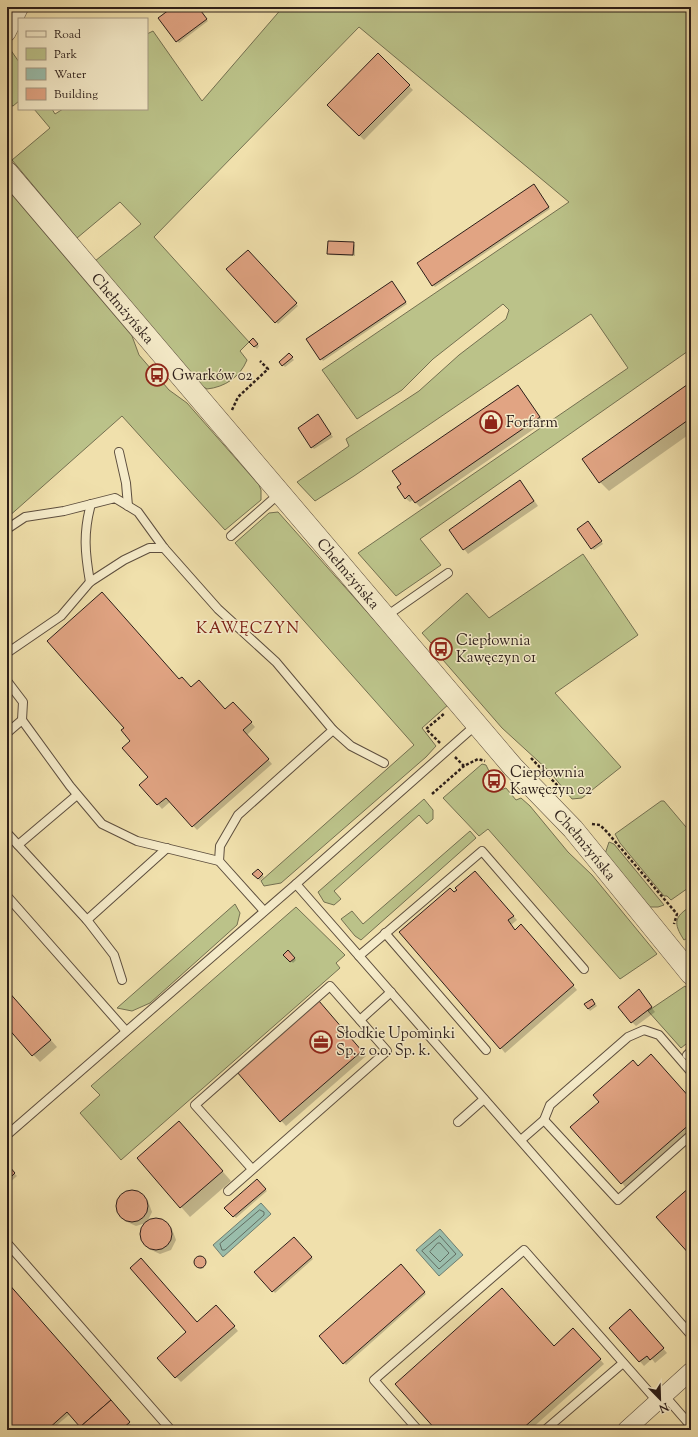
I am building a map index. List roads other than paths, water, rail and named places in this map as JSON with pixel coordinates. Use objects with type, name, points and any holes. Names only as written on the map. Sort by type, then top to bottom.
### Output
[{"type":"street","points":[[7,33],[20,7]]},
{"type":"street","name":"Chełmżyńska","points":[[7,172],[513,767],[573,829],[691,974]]},
{"type":"street","points":[[626,1430],[691,1371]]},
{"type":"lane","points":[[119,452],[126,482],[128,506]]},
{"type":"lane","points":[[231,536],[280,493]]},
{"type":"lane","points":[[7,529],[25,517],[64,511],[115,498],[138,512],[164,548],[218,609],[276,662],[333,730],[351,746],[384,763]]},
{"type":"lane","points":[[90,582],[84,550],[85,523],[91,504]]},
{"type":"lane","points":[[7,653],[61,616],[90,582],[124,560],[149,548],[164,548]]},
{"type":"lane","points":[[385,617],[448,572]]},
{"type":"lane","points":[[7,682],[23,702],[22,720],[77,795],[102,824],[137,841],[219,861],[264,911]]},
{"type":"lane","points":[[7,733],[22,720]]},
{"type":"lane","points":[[7,1135],[296,884],[477,723]]},
{"type":"lane","points":[[219,861],[220,846],[238,815],[333,730]]},
{"type":"lane","points":[[18,845],[77,795]]},
{"type":"lane","points":[[7,833],[87,920],[114,955],[122,980]]},
{"type":"lane","points":[[87,920],[167,848]]},
{"type":"lane","points":[[359,956],[482,851],[584,969]]},
{"type":"lane","points":[[296,884],[691,1335]]},
{"type":"lane","points":[[7,896],[126,1031]]},
{"type":"lane","points":[[385,933],[486,1050]]},
{"type":"lane","points":[[228,1191],[387,1051],[330,986],[195,1105],[252,1169]]},
{"type":"lane","points":[[360,1020],[392,992]]},
{"type":"lane","points":[[521,1140],[544,1120],[550,1105],[628,1037],[644,1030],[659,1035],[691,1072]]},
{"type":"lane","points":[[458,1122],[484,1099]]},
{"type":"lane","points":[[544,1120],[618,1200],[691,1135]]},
{"type":"lane","points":[[7,1243],[171,1430]]},
{"type":"lane","points":[[418,1430],[374,1380],[524,1250],[623,1363],[691,1426]]},
{"type":"lane","points":[[545,1430],[623,1363]]},
{"type":"water","points":[[261,1203],[271,1214],[223,1257],[213,1245]]},
{"type":"water","points":[[440,1229],[463,1255],[439,1276],[416,1250]]},
{"type":"place","name":"Gwarków 02","points":[[157,375]]},
{"type":"place","name":"Forfarm","points":[[491,422]]},
{"type":"place","name":"Ciepłownia Kawęczyn 01","points":[[441,649]]},
{"type":"place","name":"Ciepłownia Kawęczyn 02","points":[[494,781]]},
{"type":"place","name":"Słodkie Upominki Sp. z o.o. Sp. k.","points":[[321,1042]]},
{"type":"district","name":"KAWĘCZYN","points":[[248,627]]}]
